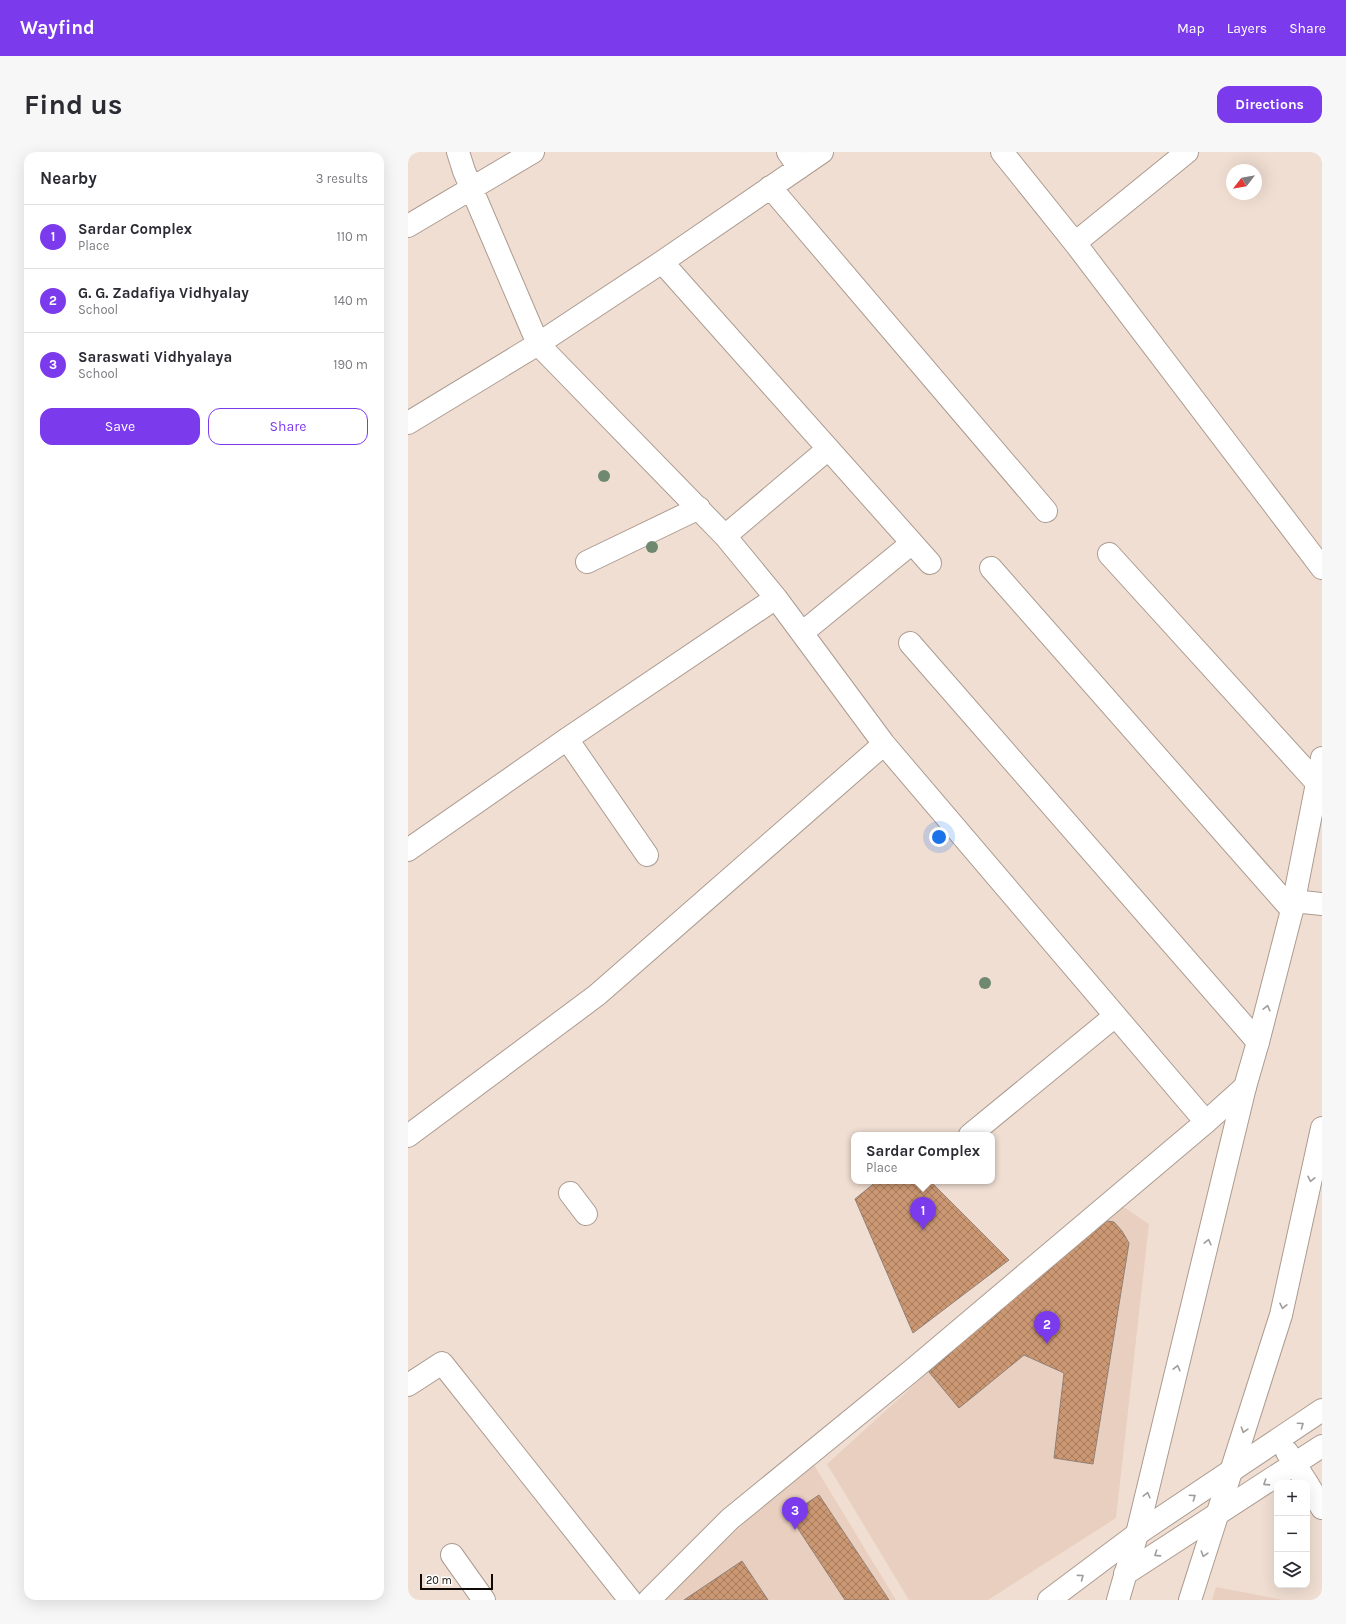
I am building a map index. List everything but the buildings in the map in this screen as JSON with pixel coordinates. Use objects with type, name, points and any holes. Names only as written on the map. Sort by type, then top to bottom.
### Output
[{"type":"street","points":[[458,152],[538,344],[725,536],[802,632],[884,744],[1206,1122]]},
{"type":"street","points":[[408,226],[533,152]]},
{"type":"street","points":[[408,423],[538,344],[662,262],[770,187],[793,160],[822,152]]},
{"type":"street","points":[[1002,152],[1075,243],[1322,568]]},
{"type":"street","points":[[1075,243],[1187,152]]},
{"type":"street","points":[[770,187],[1046,511]]},
{"type":"street","points":[[662,262],[930,563]]},
{"type":"street","points":[[725,536],[828,449]]},
{"type":"street","points":[[587,562],[699,508]]},
{"type":"street","points":[[802,632],[912,543]]},
{"type":"street","points":[[1109,554],[1317,783]]},
{"type":"street","points":[[991,568],[1293,905]]},
{"type":"street","points":[[408,850],[567,739],[776,598]]},
{"type":"street","points":[[910,643],[1258,1042]]},
{"type":"street","points":[[567,739],[647,855]]},
{"type":"street","points":[[408,1136],[597,995],[884,744]]},
{"type":"street","points":[[1118,1600],[1137,1534],[1245,1087],[1293,905],[1322,758]]},
{"type":"street","points":[[1293,905],[1322,904]]},
{"type":"street","points":[[974,1132],[1116,1016]]},
{"type":"street","points":[[649,1600],[730,1519],[916,1366],[1206,1122],[1245,1087]]},
{"type":"street","points":[[1190,1600],[1281,1316],[1322,1128]]},
{"type":"street","points":[[570,1193],[586,1214]]},
{"type":"street","points":[[408,1385],[442,1363],[630,1600]]},
{"type":"street","points":[[1049,1600],[1137,1534],[1322,1410]]},
{"type":"street","points":[[1280,1439],[1305,1480]]},
{"type":"street","points":[[1126,1574],[1322,1446]]},
{"type":"street","points":[[1310,1488],[1322,1508]]},
{"type":"street","points":[[452,1554],[484,1600]]},
{"type":"shaded area","points":[[1116,1202],[1149,1224],[1116,1518],[988,1600],[909,1600],[827,1464]]},
{"type":"shaded area","points":[[811,1460],[896,1600],[663,1600]]},
{"type":"shaded area","points":[[1216,1587],[1283,1600],[1212,1600]]},
{"type":"place","name":"Sardar Complex","points":[[923,1230]]},
{"type":"place","name":"G. G. Zadafiya Vidhyalay","points":[[1047,1344]]},
{"type":"place","name":"Saraswati Vidhyalaya","points":[[795,1530]]}]
